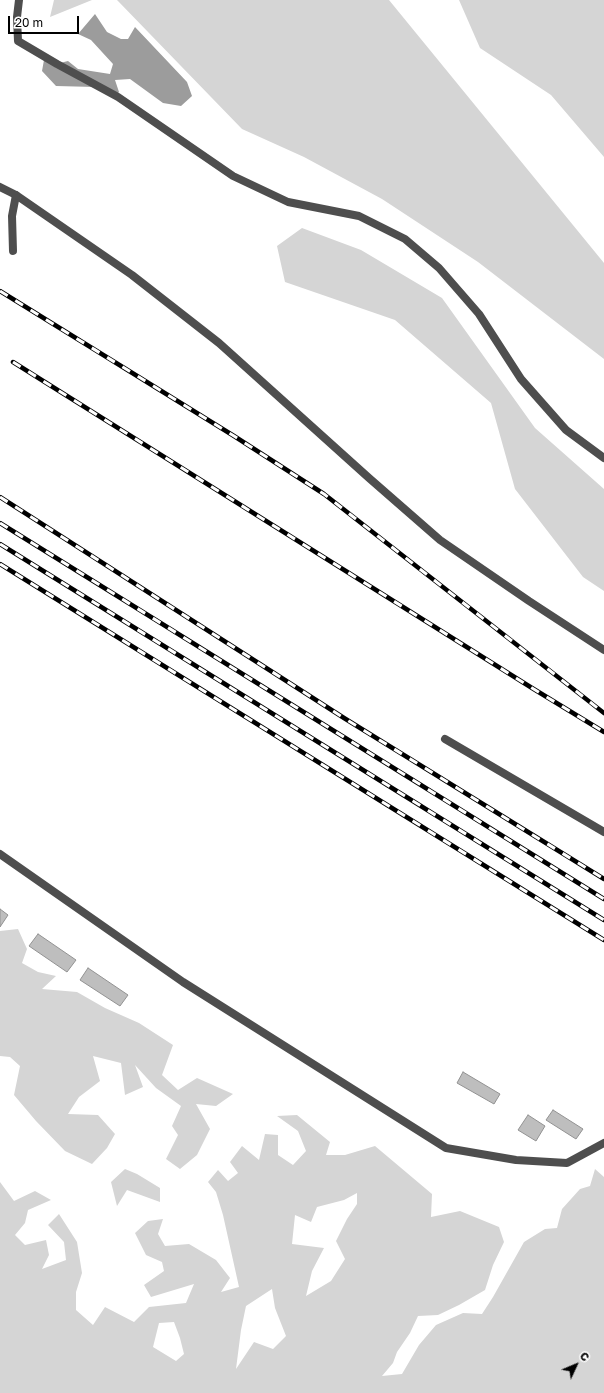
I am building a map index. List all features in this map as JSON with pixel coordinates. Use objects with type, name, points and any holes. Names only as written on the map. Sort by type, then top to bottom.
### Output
[{"type":"street","points":[[19,0],[17,17],[18,41],[118,97],[233,176],[288,202],[359,216],[405,239],[439,268],[479,314],[521,379],[566,430],[604,458]]},
{"type":"street","points":[[0,187],[16,195],[132,275],[219,343],[440,540],[604,650]]},
{"type":"street","points":[[13,252],[12,216],[16,195]]},
{"type":"street","points":[[445,739],[604,832]]},
{"type":"street","points":[[0,854],[182,982],[446,1148],[516,1160],[567,1162],[604,1143]]},
{"type":"shaded area","points":[[54,0],[92,0],[50,17]]},
{"type":"shaded area","points":[[117,0],[389,0],[604,263],[604,359],[478,262],[382,199],[304,157],[242,129]]},
{"type":"shaded area","points":[[459,0],[604,0],[604,157],[551,95],[480,48]]},
{"type":"shaded area","points":[[95,14],[107,32],[121,39],[128,39],[135,27],[187,82],[192,96],[181,106],[163,103],[130,79],[115,80],[119,92],[115,96],[95,87],[56,86],[42,71],[44,60],[56,64],[68,61],[78,69],[110,74],[113,64],[91,40],[78,34]]},
{"type":"shaded area","points":[[302,228],[361,250],[442,298],[535,428],[604,489],[604,591],[583,577],[515,489],[491,403],[395,320],[285,282],[277,246]]},
{"type":"shaded area","points":[[18,929],[27,949],[22,963],[38,972],[56,976],[42,989],[77,992],[105,1008],[139,1023],[173,1045],[162,1075],[178,1090],[197,1078],[233,1094],[216,1106],[196,1104],[210,1129],[197,1155],[180,1169],[166,1159],[178,1135],[172,1126],[181,1106],[156,1088],[135,1065],[143,1087],[125,1095],[121,1063],[93,1056],[100,1081],[79,1097],[68,1114],[98,1115],[115,1134],[107,1148],[92,1164],[65,1151],[36,1121],[14,1095],[20,1066],[10,1057],[0,1056],[0,931]]},
{"type":"shaded area","points":[[297,1115],[330,1142],[326,1155],[345,1155],[375,1146],[432,1194],[431,1217],[460,1211],[499,1227],[504,1242],[493,1265],[485,1290],[438,1315],[418,1316],[410,1333],[397,1352],[393,1363],[382,1376],[402,1374],[419,1345],[436,1325],[463,1313],[482,1314],[524,1242],[545,1229],[557,1228],[562,1209],[580,1189],[590,1186],[595,1169],[604,1177],[604,1393],[0,1393],[0,1182],[14,1201],[35,1191],[51,1200],[28,1210],[25,1223],[15,1235],[25,1245],[46,1240],[49,1255],[42,1269],[66,1260],[64,1242],[48,1225],[59,1214],[77,1242],[82,1273],[76,1292],[76,1310],[93,1325],[105,1307],[134,1322],[149,1307],[186,1303],[194,1284],[151,1297],[144,1285],[164,1271],[162,1262],[146,1255],[135,1233],[148,1221],[163,1219],[158,1234],[165,1246],[189,1244],[216,1260],[230,1278],[221,1292],[239,1287],[223,1215],[216,1192],[208,1182],[218,1170],[228,1181],[238,1173],[230,1162],[242,1146],[259,1160],[265,1134],[278,1135],[278,1155],[293,1165],[306,1151],[298,1131],[277,1116]],"holes":[[[357,1193],[357,1204],[347,1219],[336,1241],[345,1259],[331,1281],[306,1296],[312,1271],[324,1248],[292,1244],[295,1215],[311,1222],[317,1207],[344,1200]],[[272,1289],[275,1308],[286,1336],[273,1349],[254,1342],[236,1369],[246,1306]],[[174,1322],[184,1354],[176,1361],[153,1347],[159,1323]]]},
{"type":"shaded area","points":[[125,1169],[137,1174],[160,1188],[160,1202],[127,1190],[117,1206],[111,1182]]},
{"type":"building","points":[[0,909],[8,915],[0,927]]},
{"type":"building","points":[[38,934],[76,960],[67,972],[29,946]]},
{"type":"building","points":[[88,968],[128,995],[120,1006],[80,980]]},
{"type":"building","points":[[463,1072],[500,1094],[494,1104],[457,1083]]},
{"type":"building","points":[[553,1110],[583,1129],[576,1139],[546,1120]]},
{"type":"building","points":[[528,1115],[545,1126],[536,1141],[518,1130]]},
{"type":"railway","points":[[0,291],[234,436],[324,494],[604,713]]},
{"type":"railway","points":[[13,362],[604,732]]},
{"type":"railway","points":[[0,497],[344,718],[604,879]]},
{"type":"railway","points":[[0,523],[604,899]]},
{"type":"railway","points":[[0,544],[604,920]]},
{"type":"railway","points":[[0,564],[604,940]]}]
